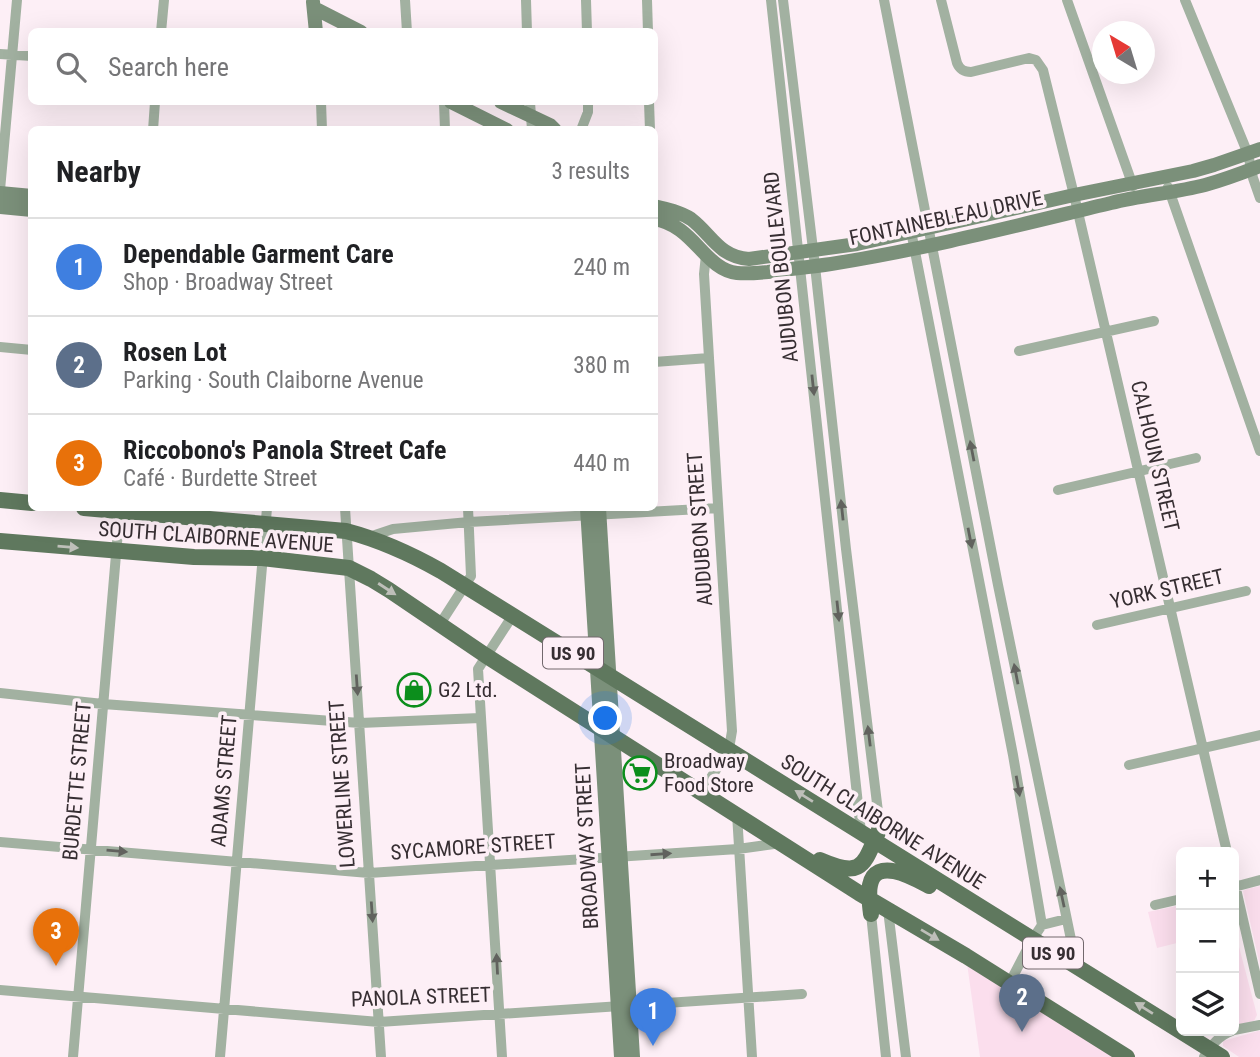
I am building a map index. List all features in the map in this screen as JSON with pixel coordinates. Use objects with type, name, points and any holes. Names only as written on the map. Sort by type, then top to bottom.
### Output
[{"type":"main road","points":[[0,500],[28,503]]},
{"type":"main road","name":"SOUTH CLAIBORNE AVENUE","points":[[162,511],[266,516],[369,537],[419,558],[872,834],[1001,920],[1212,1054]]},
{"type":"main road","name":"SOUTH CLAIBORNE AVENUE","points":[[0,541],[194,557],[262,558],[349,568],[371,579],[485,655],[737,814],[870,907],[1010,984],[1128,1057]]},
{"type":"main road","points":[[761,830],[826,862],[848,868],[863,864],[872,834]]},
{"type":"main road","points":[[870,907],[871,881],[880,872],[890,870],[1001,920]]},
{"type":"street","points":[[17,0],[0,191],[28,194]]},
{"type":"street","points":[[161,28],[164,0]]},
{"type":"street","points":[[405,0],[407,28]]},
{"type":"street","points":[[526,0],[527,28]]},
{"type":"street","points":[[586,0],[587,28]]},
{"type":"street","points":[[647,0],[648,28]]},
{"type":"street","name":"AUDUBON BOULEVARD","points":[[777,0],[797,117],[816,410],[847,695],[872,834]]},
{"type":"street","name":"AUDUBON BOULEVARD","points":[[777,0],[784,119],[831,408],[863,693],[872,834]]},
{"type":"street","points":[[884,0],[998,585],[1074,954],[1069,962]]},
{"type":"street","name":"CALHOUN STREET","points":[[941,0],[959,68],[966,72],[1029,58],[1035,60],[1043,70],[1107,332],[1226,847]]},
{"type":"street","points":[[1067,0],[1134,190]]},
{"type":"street","points":[[1185,0],[1254,152],[1260,198]]},
{"type":"street","points":[[313,4],[316,28]]},
{"type":"street","points":[[313,4],[354,28]]},
{"type":"street","points":[[0,54],[28,57]]},
{"type":"street","points":[[153,126],[155,105]]},
{"type":"street","points":[[320,105],[322,126]]},
{"type":"street","points":[[444,105],[445,126]]},
{"type":"street","points":[[458,105],[499,126]]},
{"type":"street","points":[[507,105],[551,126]]},
{"type":"street","points":[[583,126],[588,105]]},
{"type":"street","points":[[649,105],[650,126]]},
{"type":"street","points":[[784,119],[797,117]]},
{"type":"street","name":"FONTAINEBLEAU DRIVE","points":[[658,220],[680,229],[724,269],[737,273],[807,260],[932,245],[1078,211],[1165,176],[1214,166],[1254,152]]},
{"type":"street","name":"FONTAINEBLEAU DRIVE","points":[[658,207],[691,219],[721,248],[738,258],[807,260],[857,244],[1074,195],[1134,190],[1169,192],[1204,185],[1255,168]]},
{"type":"street","points":[[1165,176],[1260,451]]},
{"type":"street","points":[[0,207],[28,210]]},
{"type":"street","points":[[911,232],[1013,755],[1042,925]]},
{"type":"street","name":"AUDUBON STREET","points":[[702,792],[729,749],[732,732],[704,274],[706,255]]},
{"type":"street","points":[[1019,351],[1154,321]]},
{"type":"street","points":[[0,347],[28,350]]},
{"type":"street","points":[[658,362],[709,358]]},
{"type":"street","points":[[816,410],[831,408]]},
{"type":"street","points":[[948,423],[966,419]]},
{"type":"street","points":[[1058,490],[1196,458]]},
{"type":"street","points":[[658,509],[718,508]]},
{"type":"street","name":"BURDETTE STREET","points":[[73,1057],[120,511]]},
{"type":"street","name":"LOWERLINE STREET","points":[[345,511],[381,1057]]},
{"type":"street","points":[[440,624],[471,576],[468,511]]},
{"type":"street","points":[[369,537],[393,529],[593,511]]},
{"type":"street","name":"BROADWAY STREET","points":[[593,511],[624,1006],[633,1057]]},
{"type":"street","name":"ADAMS STREET","points":[[220,1057],[266,516]]},
{"type":"street","points":[[831,550],[846,549]]},
{"type":"street","points":[[980,589],[998,585]]},
{"type":"street","name":"YORK STREET","points":[[1097,625],[1246,591]]},
{"type":"street","points":[[502,1057],[478,669],[513,615]]},
{"type":"street","points":[[0,693],[103,704],[360,723],[480,718]]},
{"type":"street","points":[[847,695],[863,693]]},
{"type":"street","points":[[1129,765],[1260,735]]},
{"type":"street","points":[[1013,755],[1032,751]]},
{"type":"street","points":[[737,814],[752,1057]]},
{"type":"street","name":"SYCAMORE STREET","points":[[0,842],[369,873],[738,849],[781,843]]},
{"type":"street","points":[[1239,883],[1260,880]]},
{"type":"street","points":[[1155,905],[1176,900]]},
{"type":"street","points":[[1239,905],[1260,994]]},
{"type":"street","points":[[870,907],[887,1057]]},
{"type":"street","points":[[889,918],[906,1057]]},
{"type":"street","points":[[1010,984],[1042,925],[1066,919]]},
{"type":"street","name":"PANOLA STREET","points":[[0,990],[379,1021],[802,995]]},
{"type":"street","name":"BROADWAY STREET","points":[[621,1057],[624,1006]]},
{"type":"street","points":[[1239,1029],[1260,1025]]},
{"type":"street","points":[[1212,1054],[1221,1036]]},
{"type":"shaded area","points":[[1260,886],[1260,965],[1243,891]]},
{"type":"shaded area","points":[[1176,906],[1176,943],[1157,948],[1148,912]]},
{"type":"shaded area","points":[[1239,947],[1257,1015],[1254,1021],[1239,1025]]},
{"type":"shaded area","points":[[966,956],[1127,1057],[980,1057]]},
{"type":"shaded area","points":[[1260,1031],[1260,1057],[1239,1057],[1223,1046],[1223,1041]]},
{"type":"place","name":"G2 Ltd.","points":[[414,690]]},
{"type":"place","name":"Broadway Food Store","points":[[640,773]]},
{"type":"place","name":"Riccobono's Panola Street Cafe","points":[[56,966]]},
{"type":"place","name":"Rosen Lot","points":[[1022,1032]]},
{"type":"place","name":"Dependable Garment Care","points":[[653,1046]]}]
